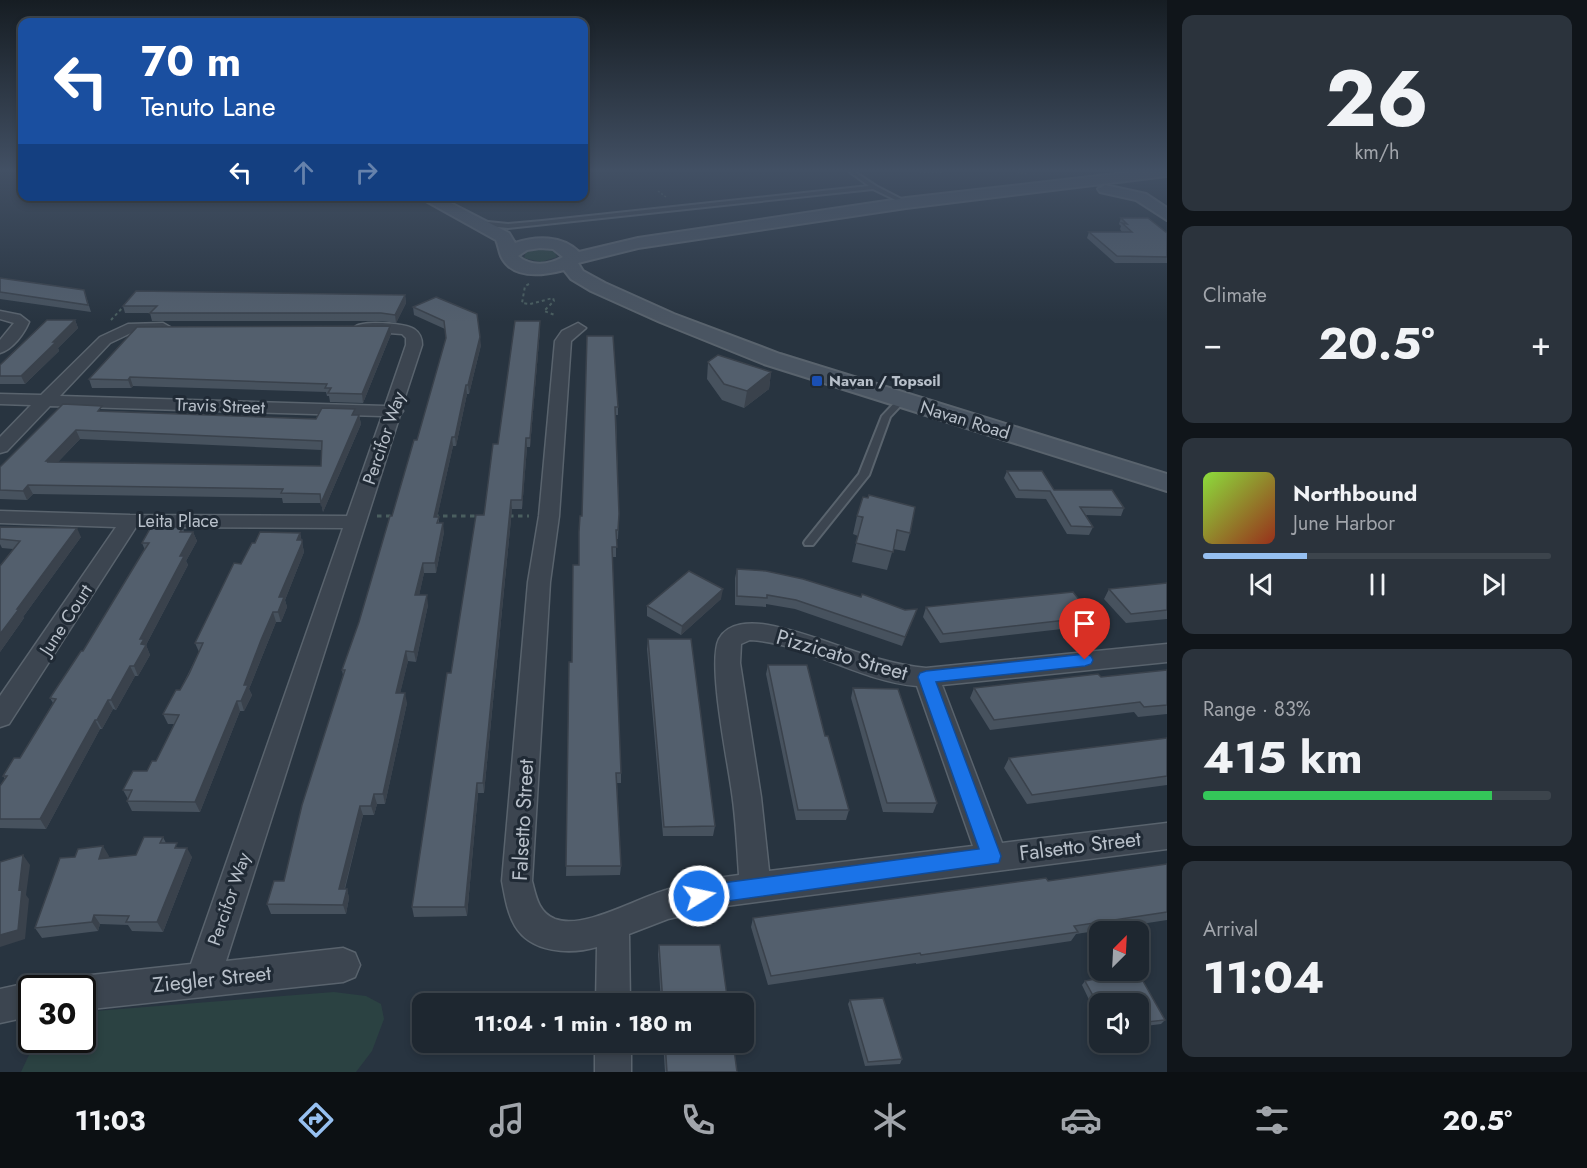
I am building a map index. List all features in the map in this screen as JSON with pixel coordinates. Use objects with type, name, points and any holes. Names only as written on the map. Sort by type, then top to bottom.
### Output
[{"type":"main road","points":[[533,275],[569,260],[638,243],[774,222]]},
{"type":"main road","points":[[478,223],[550,244]]},
{"type":"main road","points":[[478,223],[503,237],[508,248],[508,256]]},
{"type":"main road","points":[[508,256],[520,247],[550,244],[599,245],[650,237],[698,234]]},
{"type":"main road","name":"Navan Road","points":[[550,244],[569,250],[572,254],[569,260],[577,274],[667,318],[763,355],[1167,483]]},
{"type":"main road","name":"Navan Road","points":[[508,256],[533,275],[598,286]]},
{"type":"street","points":[[0,315],[22,322],[18,331],[0,348]]},
{"type":"street","points":[[0,447],[105,340],[128,329],[178,327]]},
{"type":"street","name":"Percifor Way","points":[[203,979],[394,411],[414,345],[415,339],[411,333],[396,328],[346,327]]},
{"type":"street","name":"Falsetto Street","points":[[578,328],[567,334],[563,341],[549,516],[539,582],[517,881],[522,904],[530,920],[544,930],[565,936],[589,934],[677,901],[755,887],[1167,836]]},
{"type":"street","name":"Travis Street","points":[[0,399],[394,411]]},
{"type":"street","name":"Leita Place","points":[[0,517],[130,521],[356,519]]},
{"type":"street","name":"June Court","points":[[0,717],[130,521]]},
{"type":"street","name":"Pizzicato Street","points":[[755,887],[749,813],[729,676],[728,645],[732,638],[743,633],[763,633],[785,637],[896,675],[926,677],[1167,653]]},
{"type":"street","points":[[926,677],[992,856]]},
{"type":"street","points":[[613,926],[613,993]]},
{"type":"street","name":"Ziegler Street","points":[[96,991],[342,965]]},
{"type":"street","points":[[0,1006],[18,1002]]},
{"type":"street","points":[[613,1053],[613,1072]]},
{"type":"lane","points":[[478,223],[508,226],[548,222]]},
{"type":"lane","points":[[809,543],[864,475],[886,416],[902,400]]},
{"type":"path","points":[[533,275],[525,286],[522,303],[532,305],[546,298],[553,298],[554,301],[544,311],[555,315]]},
{"type":"path","points":[[105,340],[99,332],[130,300]]},
{"type":"path","points":[[356,519],[404,516]]},
{"type":"path","points":[[428,516],[487,516]]},
{"type":"path","points":[[499,516],[549,516]]},
{"type":"green space","points":[[540,249],[554,251],[557,257],[541,262],[524,258],[526,252]]},
{"type":"green space","points":[[334,992],[366,996],[381,1004],[384,1019],[372,1051],[356,1072],[21,1072],[30,1053],[96,1053],[96,1011]]},
{"type":"building","points":[[1125,222],[1153,222],[1167,233],[1167,257],[1117,256],[1089,232],[1132,232],[1122,223],[1127,224]]},
{"type":"building","points":[[0,278],[84,290],[88,305],[0,292]]},
{"type":"building","points":[[136,291],[405,295],[395,315],[381,313],[150,313],[157,306],[123,306]]},
{"type":"building","points":[[436,297],[477,314],[480,337],[468,385],[466,385],[455,437],[452,437],[434,517],[439,517],[437,523],[443,523],[435,563],[423,563],[415,595],[427,595],[414,652],[406,651],[396,693],[405,693],[383,794],[374,794],[371,806],[360,806],[339,889],[347,889],[343,905],[267,904],[274,881],[284,881],[302,805],[345,670],[342,670],[359,622],[414,440],[417,440],[446,338],[444,321],[413,307]]},
{"type":"building","points":[[47,320],[75,320],[21,376],[0,376],[0,365]]},
{"type":"building","points":[[515,321],[540,321],[530,438],[526,438],[522,500],[511,500],[483,783],[477,783],[465,907],[412,907],[447,673],[451,673],[476,515],[484,515],[493,444],[498,444]]},
{"type":"building","points":[[390,326],[362,394],[328,393],[331,388],[325,388],[327,384],[130,377],[128,380],[89,379],[137,327]]},
{"type":"building","points":[[587,336],[613,336],[618,407],[615,407],[619,514],[618,530],[616,530],[617,547],[612,547],[621,773],[616,773],[621,866],[566,866],[569,662],[572,662],[573,565],[579,565],[579,532],[580,516],[582,516]]},
{"type":"building","points":[[718,355],[771,372],[747,391],[724,384],[708,362]]},
{"type":"building","points":[[63,404],[102,406],[98,411],[316,419],[322,408],[355,409],[352,415],[359,415],[321,503],[320,494],[281,493],[283,489],[28,485],[23,491],[0,490],[0,467]],"holes":[[[76,430],[322,441],[321,466],[46,461]]]},
{"type":"building","points":[[1007,471],[1042,471],[1054,490],[1112,490],[1124,508],[1080,507],[1093,527],[1071,526],[1050,491],[1019,490]]},
{"type":"building","points":[[869,495],[915,507],[910,533],[897,530],[893,552],[856,543],[863,517],[857,516],[863,497],[868,498]]},
{"type":"building","points":[[0,527],[77,528],[0,634],[0,566],[20,541],[0,539]]},
{"type":"building","points":[[151,527],[183,527],[180,532],[193,532],[180,556],[184,556],[140,639],[144,639],[141,644],[146,645],[134,666],[130,666],[111,700],[108,700],[95,720],[40,819],[0,819],[0,786],[7,776],[3,776],[14,758],[20,758],[56,699],[50,698],[83,651],[149,543],[142,543]]},
{"type":"building","points":[[260,532],[300,533],[297,540],[302,540],[302,543],[279,597],[284,597],[278,612],[273,612],[244,685],[248,685],[241,701],[237,701],[195,802],[127,801],[132,790],[123,790],[133,771],[147,771],[152,761],[156,761],[179,715],[163,714],[176,690],[180,690],[189,674],[203,643],[195,643],[234,563],[241,564]]},
{"type":"building","points":[[737,569],[766,571],[803,579],[861,597],[862,594],[905,610],[917,609],[905,637],[796,600],[767,595],[767,598],[737,596]]},
{"type":"building","points":[[689,571],[723,589],[682,626],[647,606]]},
{"type":"building","points":[[1167,583],[1167,610],[1131,614],[1109,589]]},
{"type":"building","points":[[1073,592],[1093,617],[943,634],[926,607]]},
{"type":"building","points":[[648,639],[691,639],[715,826],[664,827]]},
{"type":"building","points":[[768,665],[807,665],[825,736],[828,736],[849,810],[798,810]]},
{"type":"building","points":[[1167,670],[1167,705],[1144,707],[1140,702],[994,720],[974,688],[1098,674],[1101,677]]},
{"type":"building","points":[[853,688],[898,689],[937,803],[887,803]]},
{"type":"building","points":[[1167,738],[1167,776],[1032,795],[1009,758]]},
{"type":"building","points":[[144,837],[163,837],[160,843],[177,843],[175,848],[187,848],[157,922],[126,922],[129,916],[94,915],[92,922],[35,928],[60,858],[75,857],[78,849],[103,846],[99,859],[136,855]]},
{"type":"building","points":[[23,855],[18,930],[0,935],[0,862]]},
{"type":"building","points":[[1167,864],[1167,912],[1107,921],[1089,921],[1089,924],[1074,926],[1078,932],[771,976],[753,918],[1046,878],[1048,881]]},
{"type":"building","points":[[659,945],[720,945],[727,993],[662,993]]},
{"type":"building","points":[[1085,981],[1143,981],[1165,1020],[1149,1022],[1149,993],[1092,993]]},
{"type":"building","points":[[883,998],[902,1059],[868,1062],[850,1000]]},
{"type":"building","points":[[666,1053],[734,1053],[737,1072],[667,1072]]},
{"type":"place","name":"Navan / Topsoil","points":[[817,381]]},
{"type":"route","points":[[699,896],[992,856],[926,677],[1085,660]]}]
